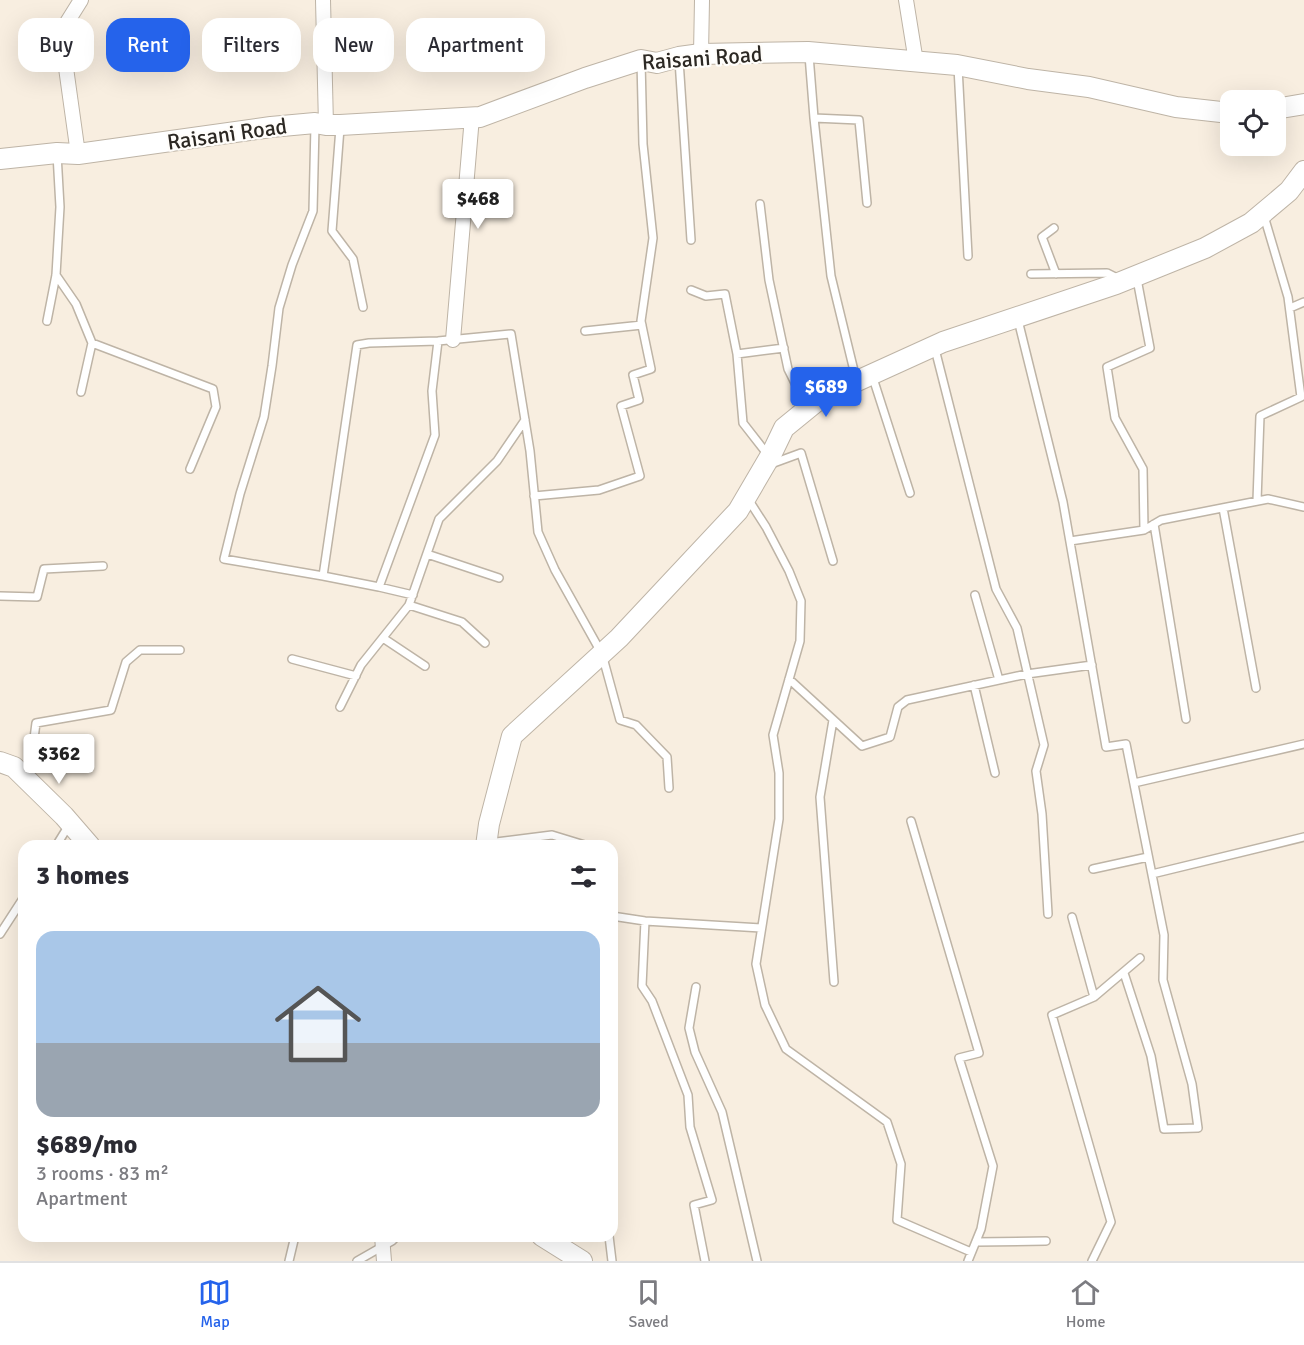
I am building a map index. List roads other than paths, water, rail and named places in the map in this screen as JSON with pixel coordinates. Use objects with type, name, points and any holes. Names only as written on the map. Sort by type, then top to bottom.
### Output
[{"type":"main road","name":"Raisani Road","points":[[0,159],[57,153],[78,154],[260,128],[480,117],[641,60],[657,63],[701,54],[808,52],[957,66],[1089,87],[1176,107],[1220,111]]},
{"type":"main road","points":[[1286,107],[1304,104]]},
{"type":"main road","points":[[487,840],[489,824],[512,736],[619,638],[738,511],[784,428],[822,398],[934,346],[1130,278],[1204,248],[1251,223],[1288,190],[1304,171]]},
{"type":"main road","points":[[0,762],[14,767],[85,840]]},
{"type":"main road","points":[[552,1242],[582,1261]]},
{"type":"street","points":[[78,154],[61,32],[81,0]]},
{"type":"street","points":[[323,0],[327,124]]},
{"type":"street","points":[[701,54],[702,0]]},
{"type":"street","points":[[906,0],[916,62]]},
{"type":"street","points":[[453,340],[472,117]]},
{"type":"street","points":[[382,1242],[384,1261]]},
{"type":"lane","points":[[808,52],[831,276],[864,378],[910,493]]},
{"type":"lane","points":[[679,57],[691,240]]},
{"type":"lane","points":[[534,496],[599,490],[640,476],[621,406],[639,400],[633,375],[651,369],[641,321],[653,238],[643,144],[641,60]]},
{"type":"lane","points":[[957,66],[969,256]]},
{"type":"lane","points":[[814,117],[858,120],[867,203]]},
{"type":"lane","points":[[327,124],[332,231],[353,259],[363,307]]},
{"type":"lane","points":[[327,124],[313,210],[292,265],[279,308],[264,417],[240,494],[224,559],[323,576],[413,596]]},
{"type":"lane","points":[[47,321],[56,275],[60,207],[57,153]]},
{"type":"lane","points":[[760,204],[769,280],[788,369],[808,409]]},
{"type":"lane","points":[[1257,501],[1260,416],[1301,397],[1301,367],[1288,297],[1263,213]]},
{"type":"lane","points":[[1054,228],[1042,237],[1056,274]]},
{"type":"lane","points":[[1031,274],[1107,273],[1130,278],[1150,348],[1107,367],[1115,418],[1143,469],[1144,530]]},
{"type":"lane","points":[[56,275],[76,304],[92,343],[81,392]]},
{"type":"lane","points":[[691,290],[706,296],[725,294],[737,354],[743,423],[767,462],[801,453],[833,561]]},
{"type":"lane","points":[[1290,308],[1304,302]]},
{"type":"lane","points":[[1018,318],[1063,502],[1106,747],[1126,744],[1164,935],[1163,980],[1192,1084],[1198,1128],[1164,1129],[1151,1056],[1124,973]]},
{"type":"lane","points":[[585,331],[642,325]]},
{"type":"lane","points":[[323,576],[357,345],[453,340],[511,334],[530,451],[538,532],[555,570],[602,654],[620,720],[636,725],[667,757],[669,788]]},
{"type":"lane","points":[[379,587],[435,435],[432,391],[438,341]]},
{"type":"lane","points":[[92,343],[213,389],[216,406],[190,469]]},
{"type":"lane","points":[[934,346],[996,589],[1017,628],[1044,745],[1036,771],[1042,814],[1048,914]]},
{"type":"lane","points":[[737,354],[784,348]]},
{"type":"lane","points":[[340,707],[362,665],[410,605],[439,519],[497,461],[525,420]]},
{"type":"lane","points":[[746,497],[766,527],[789,571],[801,601],[800,641],[773,735],[779,773],[779,819],[756,964],[765,1005],[786,1049],[887,1122],[901,1164],[897,1220],[971,1252]]},
{"type":"lane","points":[[1070,541],[1144,530],[1161,520],[1268,499],[1304,507]]},
{"type":"lane","points":[[1224,508],[1257,688]]},
{"type":"lane","points":[[1154,524],[1186,719]]},
{"type":"lane","points":[[427,554],[499,578]]},
{"type":"lane","points":[[0,596],[37,597],[44,569],[103,566]]},
{"type":"lane","points":[[975,595],[999,680]]},
{"type":"lane","points":[[410,605],[462,622],[485,643]]},
{"type":"lane","points":[[383,638],[425,666]]},
{"type":"lane","points":[[29,782],[36,723],[111,710],[126,662],[140,650],[180,650]]},
{"type":"lane","points":[[292,659],[356,676]]},
{"type":"lane","points":[[789,679],[862,746],[890,737],[898,707],[907,700],[1027,674],[1092,665]]},
{"type":"lane","points":[[974,686],[995,773]]},
{"type":"lane","points":[[833,720],[820,797],[834,982]]},
{"type":"lane","points":[[1134,783],[1304,744]]},
{"type":"lane","points":[[911,820],[980,1053],[959,1058],[993,1166],[981,1229],[968,1261]]},
{"type":"lane","points":[[60,840],[70,823]]},
{"type":"lane","points":[[516,840],[552,835],[568,840]]},
{"type":"lane","points":[[1152,874],[1302,837],[1304,846]]},
{"type":"lane","points":[[1093,869],[1148,857]]},
{"type":"lane","points":[[0,934],[18,906]]},
{"type":"lane","points":[[1072,916],[1094,997]]},
{"type":"lane","points":[[618,917],[645,921],[761,928]]},
{"type":"lane","points":[[645,921],[642,986],[652,1000],[687,1095],[690,1128],[712,1200],[694,1205],[705,1261]]},
{"type":"lane","points":[[1092,1261],[1111,1222],[1052,1015],[1094,997],[1140,958]]},
{"type":"lane","points":[[696,987],[689,1028],[695,1052],[722,1112],[757,1261]]},
{"type":"lane","points":[[976,1242],[1046,1241]]},
{"type":"lane","points":[[289,1261],[294,1242]]},
{"type":"lane","points":[[357,1261],[381,1242]]},
{"type":"lane","points":[[610,1242],[612,1261]]}]
